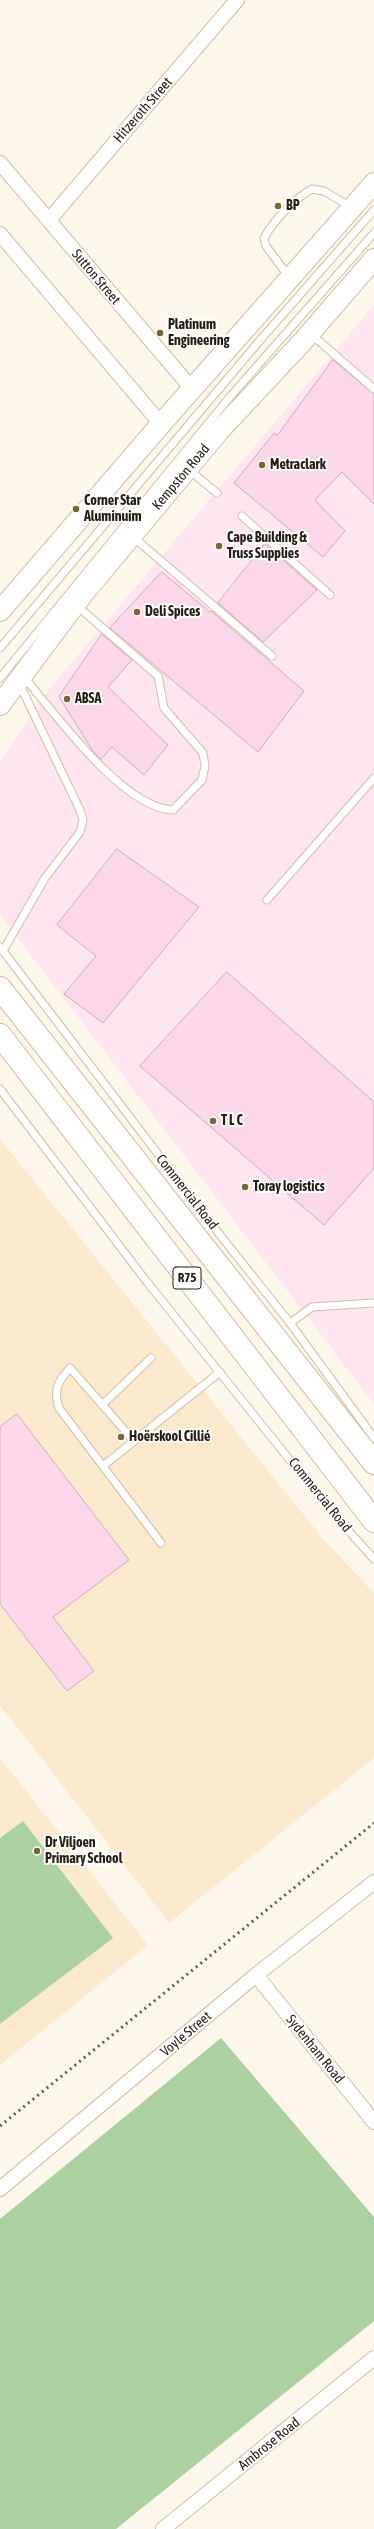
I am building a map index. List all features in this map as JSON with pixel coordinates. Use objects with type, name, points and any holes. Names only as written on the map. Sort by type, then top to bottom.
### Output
[{"type":"main road","points":[[0,611],[161,424],[193,390],[374,183]]},
{"type":"main road","name":"Kempston Road","points":[[0,705],[14,678],[219,431],[309,333],[374,259]]},
{"type":"main road","name":"Commercial Road","points":[[0,988],[374,1463]]},
{"type":"main road","name":"Commercial Road","points":[[0,1035],[374,1521]]},
{"type":"street","name":"Hitzeroth Street","points":[[49,220],[237,0]]},
{"type":"street","name":"Sutton Street","points":[[0,163],[193,390]]},
{"type":"street","points":[[0,234],[161,424]]},
{"type":"street","name":"Voyle Street","points":[[0,2189],[256,1975],[374,1882]]},
{"type":"street","name":"Sydenham Road","points":[[256,1975],[374,2122]]},
{"type":"street","name":"Ambrose Road","points":[[164,2529],[374,2358]]},
{"type":"lane","points":[[290,279],[266,246],[264,238],[268,230],[302,194],[312,189],[324,191],[352,208]]},
{"type":"lane","points":[[0,648],[262,338],[374,210]]},
{"type":"lane","points":[[14,678],[229,398],[374,233]]},
{"type":"lane","points":[[309,333],[374,389]]},
{"type":"lane","points":[[188,469],[217,493]]},
{"type":"lane","points":[[242,516],[330,595]]},
{"type":"lane","points":[[132,536],[272,656]]},
{"type":"lane","points":[[14,678],[102,768],[149,804],[160,809],[173,810],[202,780],[205,766],[202,753],[164,708],[158,676],[76,605]]},
{"type":"lane","points":[[1,949],[45,878],[80,832],[83,820],[80,810],[14,678]]},
{"type":"lane","points":[[267,900],[374,778]]},
{"type":"lane","name":"Commercial Road","points":[[1,949],[290,1323],[374,1438]]},
{"type":"lane","name":"Commercial Road","points":[[0,1089],[147,1282],[334,1515],[374,1559]]},
{"type":"lane","points":[[290,1323],[312,1307],[374,1303]]},
{"type":"lane","points":[[102,1405],[151,1358]]},
{"type":"lane","points":[[134,1441],[70,1368],[59,1380],[56,1398],[58,1408],[104,1466],[161,1543]]},
{"type":"lane","points":[[104,1466],[220,1372]]},
{"type":"shaded area","points":[[374,305],[374,1404],[0,915],[0,761],[51,687]]},
{"type":"shaded area","name":"Hoërskool Cillié","points":[[0,1139],[325,1541],[374,1593],[374,1758],[169,1923],[0,1705]]},
{"type":"shaded area","name":"Dr Viljoen Primary School","points":[[0,1758],[148,1945],[0,2065]]},
{"type":"green space","points":[[23,1821],[113,1938],[0,2024],[0,1838]]},
{"type":"green space","points":[[221,2038],[374,2217],[374,2321],[116,2529],[0,2529],[0,2219]]},
{"type":"building","points":[[333,360],[374,394],[374,504],[342,472],[315,500],[345,531],[323,557],[234,483],[274,433],[277,435]]},
{"type":"building","points":[[265,544],[317,590],[263,642],[218,603]]},
{"type":"building","points":[[162,572],[210,612],[211,611],[304,691],[258,752],[110,628]]},
{"type":"building","points":[[102,634],[132,660],[108,687],[168,745],[144,775],[112,747],[101,759],[93,751],[59,697]]},
{"type":"building","points":[[117,849],[199,907],[103,1023],[64,994],[96,956],[57,925]]},
{"type":"building","points":[[227,972],[374,1102],[374,1168],[324,1225],[140,1066]]},
{"type":"building","points":[[17,1414],[129,1560],[53,1617],[94,1671],[67,1691],[0,1604],[0,1427]]},
{"type":"railway","points":[[0,2126],[374,1823]]},
{"type":"place","name":"BP","points":[[278,206]]},
{"type":"place","name":"Platinum Engineering","points":[[160,333]]},
{"type":"place","name":"Metraclark","points":[[262,465]]},
{"type":"place","name":"Corner Star Aluminuim","points":[[76,509]]},
{"type":"place","name":"Cape Building & Truss Supplies","points":[[219,546]]},
{"type":"place","name":"Deli Spices","points":[[137,612]]},
{"type":"place","name":"ABSA","points":[[67,699]]},
{"type":"place","name":"T L C","points":[[213,1121]]},
{"type":"place","name":"Toray logistics","points":[[245,1187]]},
{"type":"place","name":"Hoërskool Cillié","points":[[121,1437]]},
{"type":"place","name":"Dr Viljoen Primary School","points":[[37,1851]]}]
